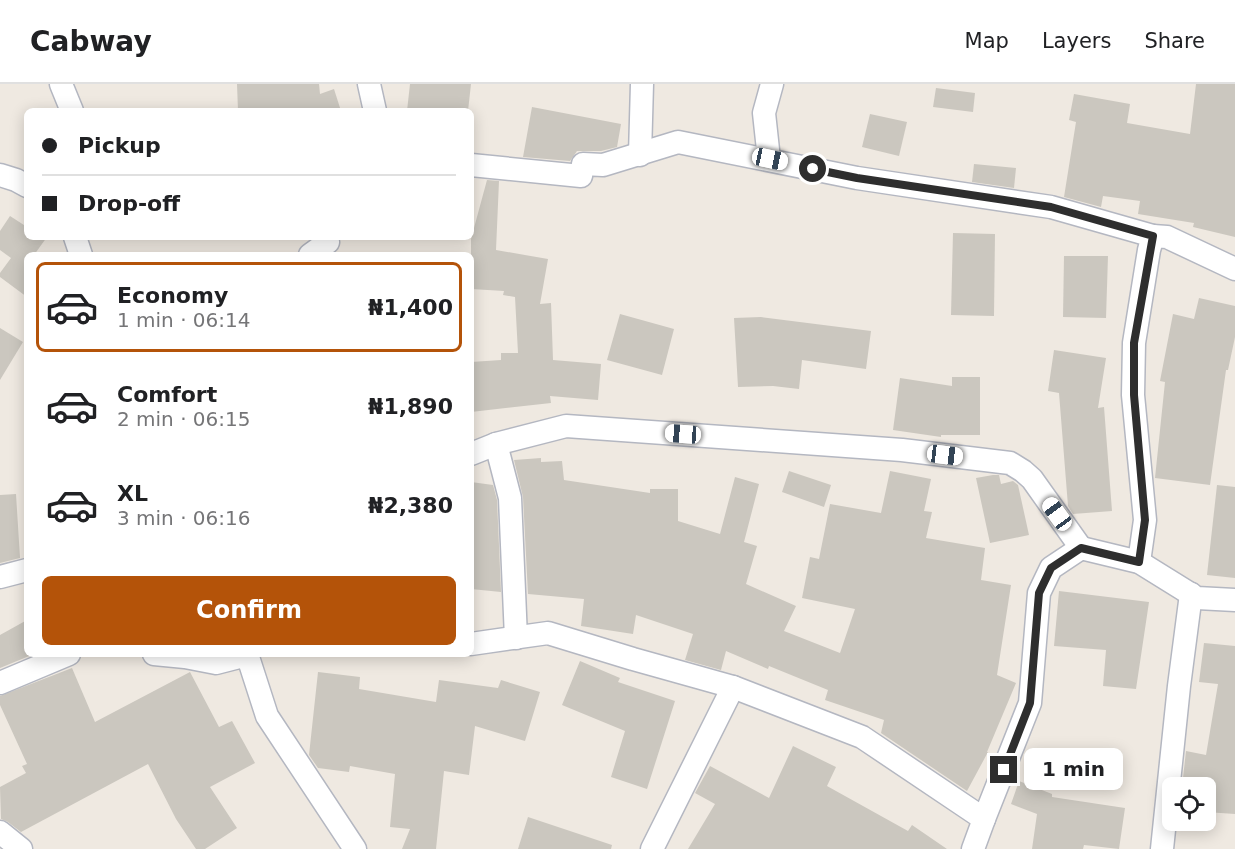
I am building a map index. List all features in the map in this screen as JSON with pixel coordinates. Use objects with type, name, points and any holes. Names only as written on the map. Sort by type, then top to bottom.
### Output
[{"type":"street","points":[[62,84],[71,108]]},
{"type":"street","points":[[369,84],[374,108]]},
{"type":"street","points":[[640,155],[642,84]]},
{"type":"street","points":[[770,159],[764,114],[772,84]]},
{"type":"street","points":[[474,165],[581,176],[583,164],[603,165],[678,142],[857,178],[1051,207],[1153,236],[1167,237],[1235,269]]},
{"type":"street","points":[[0,175],[24,184]]},
{"type":"street","points":[[1139,562],[1145,520],[1134,395],[1134,343],[1153,236]]},
{"type":"street","points":[[474,453],[496,444],[566,426],[902,450],[1010,463],[1032,479],[1081,548],[1139,562],[1197,598],[1235,600]]},
{"type":"street","points":[[496,444],[510,498],[516,638]]},
{"type":"street","points":[[973,849],[1030,703],[1039,593],[1051,568],[1081,548]]},
{"type":"street","points":[[0,577],[24,571]]},
{"type":"street","points":[[1162,849],[1191,594]]},
{"type":"street","points":[[474,644],[548,633],[633,660],[733,687],[862,737],[984,819]]},
{"type":"street","points":[[0,682],[62,657]]},
{"type":"street","points":[[185,657],[216,663],[239,657]]},
{"type":"street","points":[[248,657],[267,716],[355,849]]},
{"type":"street","points":[[652,849],[733,687]]},
{"type":"street","points":[[0,832],[21,849]]},
{"type":"building","points":[[237,84],[319,84],[320,94],[334,89],[340,108],[238,108]]},
{"type":"building","points":[[410,84],[471,84],[468,108],[407,108]]},
{"type":"building","points":[[1196,84],[1235,84],[1235,237],[1193,227],[1194,223],[1138,214],[1140,201],[1103,196],[1101,207],[1064,197],[1076,122],[1069,120],[1074,94],[1130,104],[1127,123],[1190,134]]},
{"type":"building","points":[[936,88],[975,93],[973,112],[933,107]]},
{"type":"building","points":[[532,107],[621,124],[617,147],[601,151],[577,151],[570,161],[523,157]]},
{"type":"building","points":[[870,114],[907,122],[899,156],[862,147]]},
{"type":"building","points":[[974,164],[1016,168],[1014,188],[972,182]]},
{"type":"building","points":[[487,180],[499,181],[496,250],[548,259],[540,304],[551,303],[553,360],[601,364],[598,400],[550,396],[551,403],[474,412],[474,362],[501,360],[501,353],[518,353],[515,297],[503,295],[504,291],[474,289],[474,252],[471,252],[471,240],[474,240],[474,228]]},
{"type":"building","points":[[10,216],[24,225],[24,240],[45,240],[36,252],[24,252],[24,295],[0,277],[0,273],[11,258],[0,250],[0,231]]},
{"type":"building","points":[[953,233],[995,234],[994,316],[951,315]]},
{"type":"building","points":[[1064,256],[1108,256],[1106,318],[1063,317]]},
{"type":"building","points":[[1199,298],[1235,306],[1235,337],[1228,370],[1226,370],[1210,485],[1155,478],[1165,382],[1160,381],[1173,314],[1194,319]]},
{"type":"building","points":[[620,314],[674,329],[662,375],[607,360]]},
{"type":"building","points":[[761,317],[871,331],[866,369],[802,360],[799,389],[773,386],[738,387],[734,318]]},
{"type":"building","points":[[0,328],[23,342],[0,380]]},
{"type":"building","points":[[1054,350],[1106,358],[1098,408],[1104,407],[1112,511],[1073,514],[1068,506],[1059,393],[1048,391]]},
{"type":"building","points":[[952,377],[980,377],[980,435],[941,435],[941,437],[893,430],[900,378],[952,386]]},
{"type":"building","points":[[541,458],[541,462],[562,461],[564,480],[650,493],[650,489],[678,489],[678,521],[720,534],[735,477],[759,484],[744,542],[757,546],[746,584],[796,606],[784,631],[840,653],[855,609],[802,598],[810,557],[819,559],[830,504],[881,513],[890,471],[931,479],[924,511],[932,512],[926,538],[985,548],[981,580],[1011,585],[997,675],[1016,683],[988,752],[967,791],[881,733],[884,720],[825,700],[828,690],[769,666],[768,669],[726,651],[721,670],[685,660],[693,634],[636,615],[633,634],[581,626],[584,599],[528,594],[523,497],[514,460]]},
{"type":"building","points":[[789,471],[831,485],[824,507],[782,492]]},
{"type":"building","points":[[999,475],[1001,484],[1013,481],[1018,485],[1029,535],[990,543],[976,478]]},
{"type":"building","points":[[474,482],[493,485],[497,500],[501,592],[474,589]]},
{"type":"building","points":[[1217,485],[1235,487],[1235,578],[1207,575]]},
{"type":"building","points":[[16,494],[20,558],[0,563],[0,495]]},
{"type":"building","points":[[1059,591],[1149,602],[1136,689],[1103,686],[1106,650],[1054,646]]},
{"type":"building","points":[[24,622],[24,657],[27,657],[0,668],[0,635]]},
{"type":"building","points":[[1204,643],[1235,646],[1235,814],[1216,813],[1216,777],[1183,777],[1186,751],[1206,755],[1218,684],[1199,682]]},
{"type":"building","points":[[580,661],[620,678],[618,682],[675,701],[647,789],[611,777],[625,731],[562,705]]},
{"type":"building","points":[[72,668],[95,722],[190,672],[219,727],[232,721],[255,763],[210,787],[237,828],[205,849],[196,849],[176,819],[148,764],[21,832],[1,819],[0,787],[26,773],[22,766],[27,764],[0,705],[0,696]]},
{"type":"building","points":[[318,672],[360,677],[359,689],[436,702],[439,680],[498,688],[501,680],[540,692],[525,741],[475,726],[469,775],[444,771],[436,849],[402,849],[410,829],[390,827],[395,774],[350,766],[349,772],[318,768],[309,755]]},
{"type":"building","points":[[793,746],[836,767],[827,786],[908,831],[912,825],[947,849],[688,849],[715,804],[695,793],[710,766],[769,798]]},
{"type":"building","points":[[1019,781],[1052,794],[1052,797],[1125,808],[1119,849],[1084,845],[1083,849],[1032,849],[1037,814],[1011,804]]},
{"type":"building","points":[[528,817],[612,845],[611,849],[518,849]]},
{"type":"route","points":[[813,169],[857,178],[1051,207],[1153,236],[1134,343],[1134,395],[1145,520],[1139,562],[1081,548],[1051,568],[1039,593],[1030,703],[1004,770]]}]
